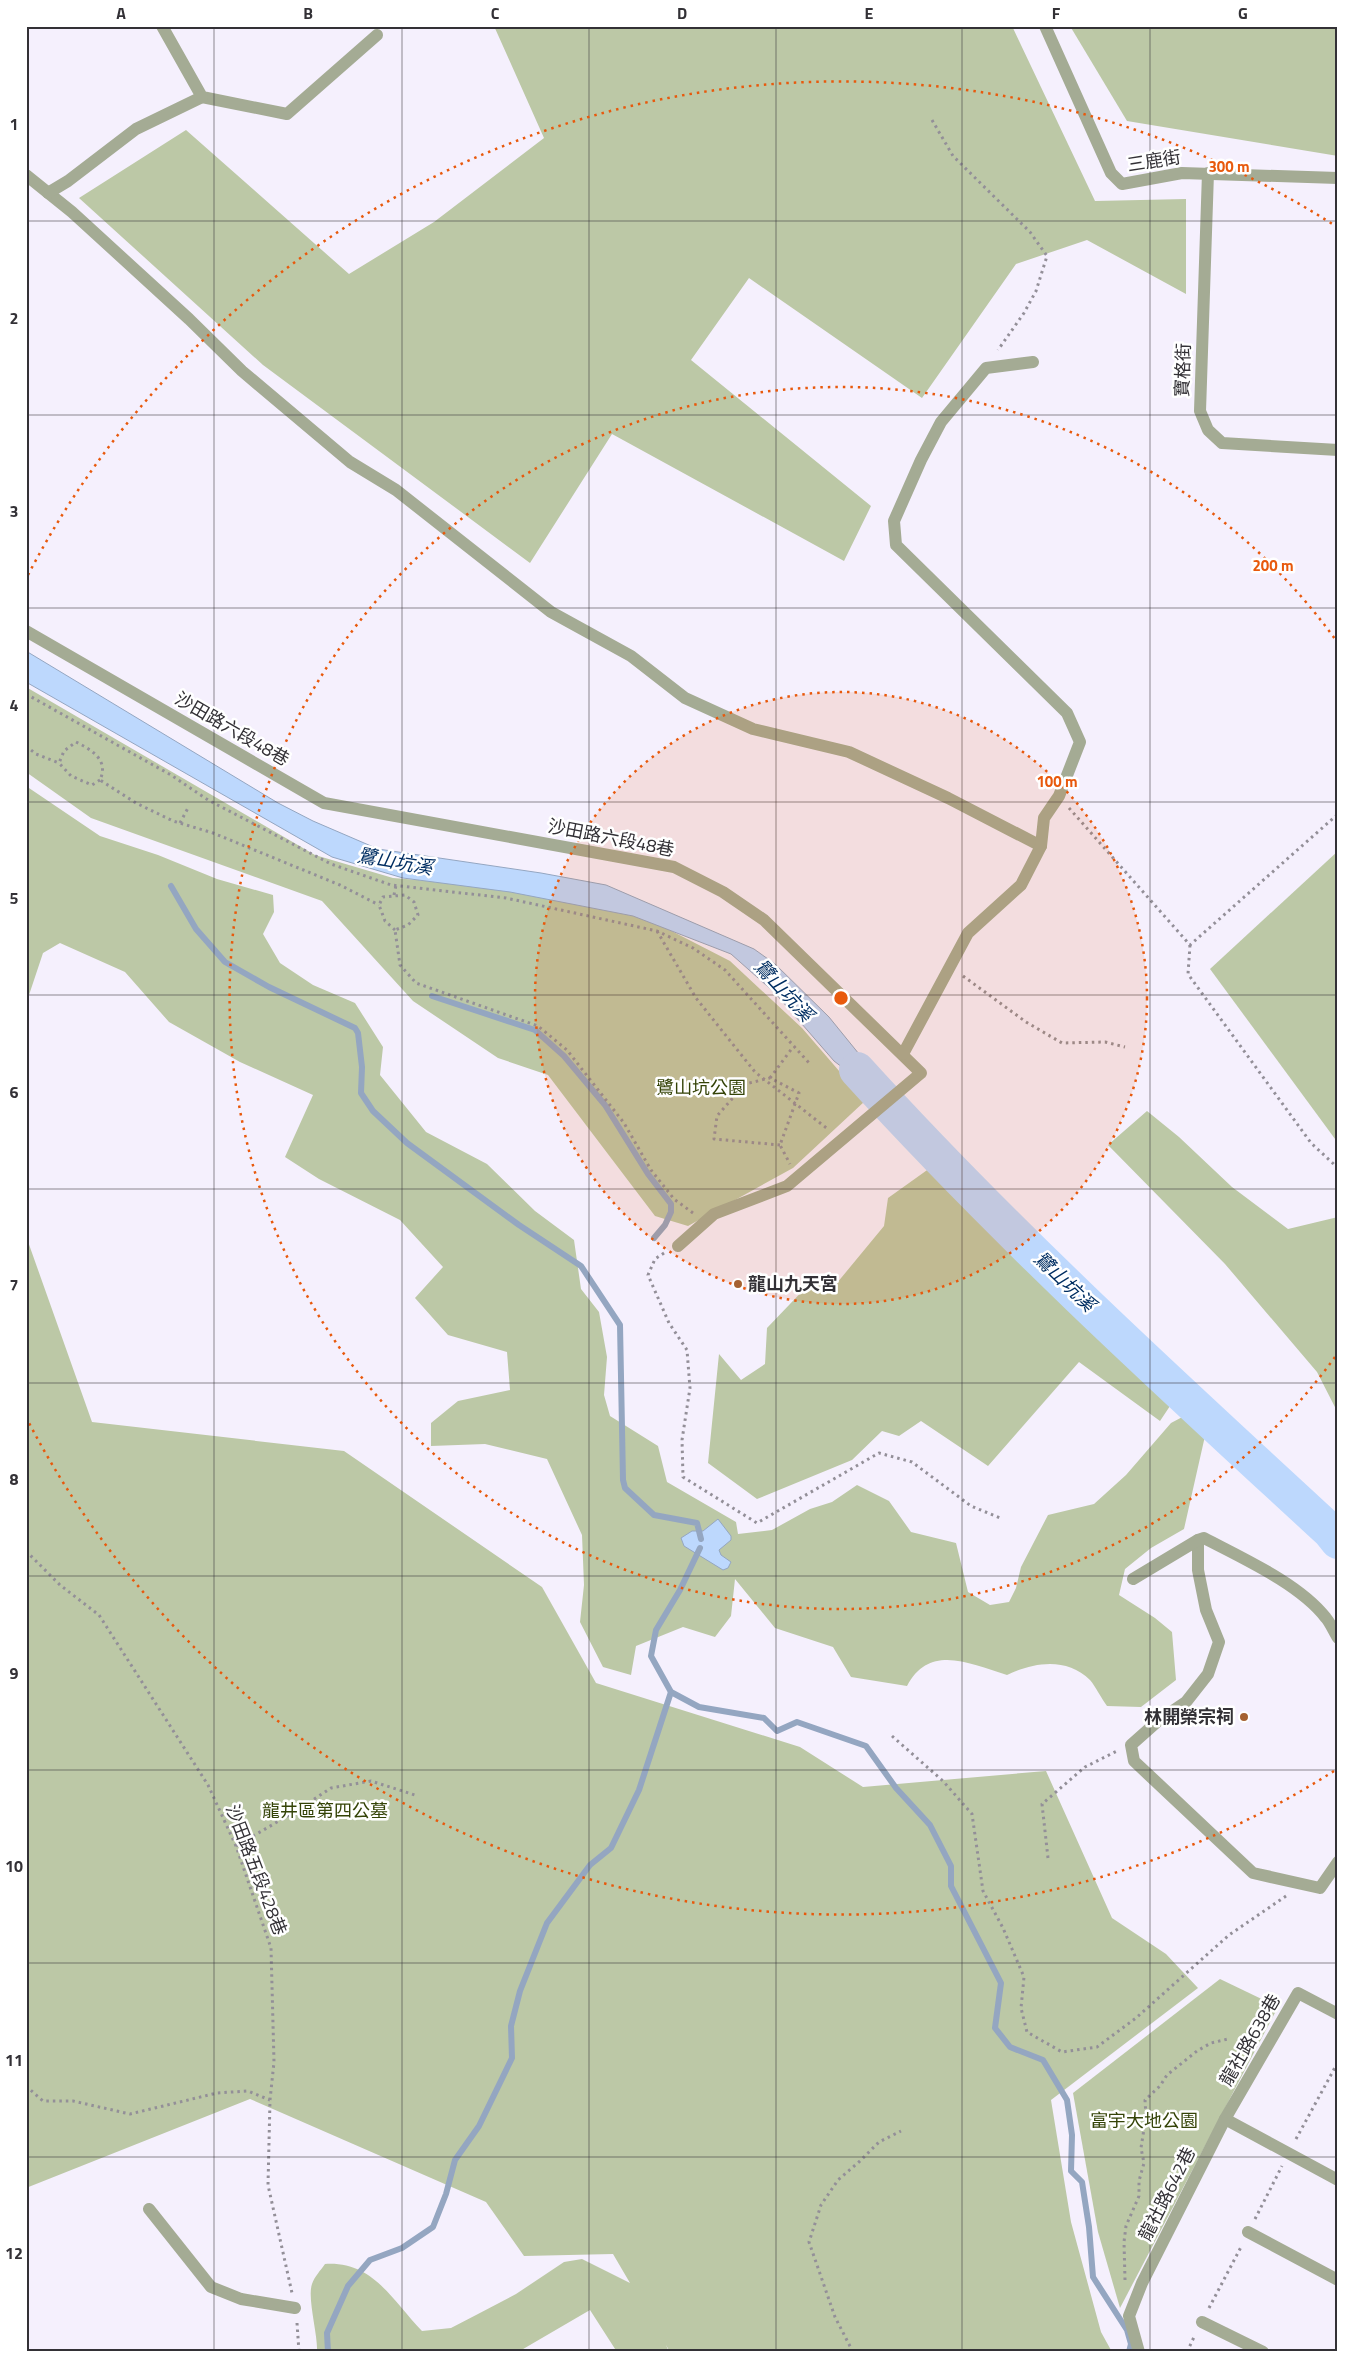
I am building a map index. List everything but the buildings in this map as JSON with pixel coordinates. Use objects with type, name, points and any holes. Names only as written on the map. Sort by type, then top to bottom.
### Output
[{"type":"street","points":[[162,26],[202,97]]},
{"type":"street","name":"三鹿街","points":[[1045,26],[1111,173],[1122,184],[1182,173],[1338,178]]},
{"type":"street","points":[[48,193],[68,181],[136,128],[202,97],[287,114],[377,35]]},
{"type":"street","name":"寶格街","points":[[1208,174],[1200,411],[1208,430],[1222,443],[1338,450]]},
{"type":"street","points":[[26,175],[189,319],[242,371],[350,462],[396,490],[551,612],[631,656],[685,698],[752,729],[848,752],[948,798],[1041,846]]},
{"type":"street","points":[[903,1054],[968,933],[1020,885],[1041,846],[1044,818],[1059,796],[1080,742],[1067,713],[896,545],[894,521],[941,422],[986,368],[1033,362]]},
{"type":"street","name":"沙田路六段48巷","points":[[26,630],[324,802],[674,867],[723,892],[764,920],[921,1072],[787,1186],[714,1214],[678,1246]]},
{"type":"street","points":[[1134,1580],[1204,1538],[1263,1569],[1306,1598],[1326,1618],[1338,1638]]},
{"type":"street","points":[[1198,1540],[1198,1570],[1206,1610],[1219,1642],[1208,1674],[1186,1702],[1158,1721],[1131,1745],[1134,1761],[1253,1873],[1320,1888],[1338,1862]]},
{"type":"street","name":"龍社路638巷","points":[[1225,2118],[1298,1993],[1338,2014]]},
{"type":"street","points":[[1225,2118],[1338,2180]]},
{"type":"street","name":"龍社路642巷","points":[[1138,2352],[1129,2316],[1142,2283],[1225,2118]]},
{"type":"street","points":[[149,2208],[211,2287],[241,2299],[296,2308]]},
{"type":"street","points":[[1248,2232],[1338,2280]]},
{"type":"street","points":[[1202,2322],[1263,2352]]},
{"type":"path","points":[[932,120],[953,156],[1030,232],[1048,256],[1032,298],[996,353]]},
{"type":"path","points":[[26,694],[171,775],[208,800],[289,844],[331,864],[396,885],[506,898],[658,931],[693,948],[725,970],[810,1064]]},
{"type":"path","points":[[26,746],[36,754],[59,763],[71,776],[92,785],[100,780],[104,771],[102,762],[93,750],[76,742],[64,751],[59,763]]},
{"type":"path","points":[[100,780],[136,803],[180,823],[213,834],[340,885],[379,905],[385,922],[395,930],[400,965],[416,983],[538,1026],[567,1050],[624,1123],[651,1170],[674,1199],[705,1222]]},
{"type":"path","points":[[1059,796],[1190,945]]},
{"type":"path","points":[[180,823],[188,808]]},
{"type":"path","points":[[1338,814],[1190,945],[1188,974],[1312,1143],[1338,1168]]},
{"type":"path","points":[[394,895],[396,885]]},
{"type":"path","points":[[379,905],[383,897],[394,895],[405,895],[414,902],[418,915],[408,925],[395,930]]},
{"type":"path","points":[[658,931],[696,998],[755,1072],[841,1140]]},
{"type":"path","points":[[950,966],[1026,1022],[1062,1042],[1105,1042],[1125,1047]]},
{"type":"path","points":[[780,1145],[714,1139],[717,1116],[745,1084],[770,1078],[793,1047]]},
{"type":"path","points":[[770,1078],[799,1093],[780,1145],[798,1178]]},
{"type":"path","points":[[678,1246],[655,1259],[648,1275],[669,1323],[687,1350],[690,1388],[682,1440],[683,1477],[757,1523],[879,1453],[912,1462],[942,1487],[971,1506],[1000,1518]]},
{"type":"path","name":"沙田路五段428巷","points":[[26,1551],[60,1585],[99,1615],[208,1785],[236,1846],[271,1948],[274,2062],[270,2100],[268,2185],[296,2308],[299,2352]]},
{"type":"path","points":[[892,1736],[942,1782],[972,1814],[983,1890],[1003,1928],[1024,1978],[1021,2008],[1027,2032],[1062,2052],[1097,2047],[1136,2018],[1229,1935],[1302,1884]]},
{"type":"path","points":[[1048,1858],[1042,1804],[1085,1767],[1131,1745]]},
{"type":"path","points":[[236,1846],[296,1811],[330,1788],[371,1781],[418,1796]]},
{"type":"path","points":[[1135,2301],[1126,2284],[1124,2242],[1126,2226],[1139,2196],[1139,2181],[1144,2163],[1140,2148],[1146,2116],[1145,2100],[1160,2086],[1167,2074],[1191,2056],[1211,2043],[1228,2039]]},
{"type":"path","points":[[26,2086],[43,2101],[73,2101],[130,2114],[218,2093],[248,2091],[270,2100]]},
{"type":"path","points":[[853,2352],[835,2317],[809,2242],[821,2205],[838,2180],[879,2142],[901,2131]]},
{"type":"path","points":[[1187,2352],[1248,2232]]},
{"type":"green space","points":[[494,26],[1012,26],[1095,201],[1186,199],[1186,294],[1087,240],[1016,264],[922,398],[749,278],[691,360],[871,506],[844,561],[612,434],[530,563],[263,365],[79,198],[186,130],[349,274],[434,222],[544,138]]},
{"type":"green space","points":[[1070,26],[1338,26],[1338,156],[1127,121]]},
{"type":"green space","name":"鷺山坑公園","points":[[26,687],[315,855],[393,878],[507,887],[621,905],[730,961],[802,1028],[865,1101],[793,1168],[688,1226],[655,1216],[548,1075],[498,1058],[413,1001],[322,901],[91,818],[26,772]]},
{"type":"green space","points":[[26,786],[100,836],[158,855],[217,879],[273,895],[274,912],[263,934],[280,963],[313,985],[355,1003],[383,1047],[380,1075],[426,1132],[487,1164],[535,1211],[574,1240],[581,1289],[599,1312],[607,1357],[604,1395],[610,1416],[658,1446],[667,1482],[736,1522],[738,1534],[772,1530],[810,1509],[832,1502],[857,1485],[889,1501],[911,1532],[956,1543],[968,1592],[990,1605],[1009,1602],[1016,1588],[1021,1567],[1048,1515],[1094,1504],[1126,1475],[1171,1423],[1188,1414],[1205,1436],[1184,1529],[1151,1548],[1125,1569],[1119,1595],[1155,1618],[1172,1632],[1176,1680],[1141,1707],[1107,1706],[1090,1680],[1081,1673],[1061,1665],[1050,1664],[1028,1667],[1007,1675],[965,1662],[939,1661],[927,1665],[916,1673],[907,1686],[851,1677],[833,1647],[775,1628],[735,1579],[731,1616],[715,1637],[683,1627],[636,1646],[631,1675],[603,1667],[580,1622],[584,1585],[582,1535],[547,1459],[485,1444],[431,1446],[431,1423],[458,1401],[510,1390],[507,1352],[448,1335],[415,1298],[443,1267],[400,1220],[319,1179],[285,1157],[313,1095],[240,1062],[169,1022],[125,972],[60,943],[43,953],[26,1004]]},
{"type":"green space","points":[[1338,851],[1338,1143],[1210,969]]},
{"type":"green space","points":[[1147,1111],[1179,1137],[1232,1187],[1288,1229],[1338,1217],[1338,1413],[1317,1372],[1225,1264],[1108,1145]]},
{"type":"green space","points":[[930,1168],[1172,1403],[1160,1421],[1079,1362],[988,1466],[921,1421],[899,1436],[882,1431],[852,1460],[757,1499],[708,1463],[719,1354],[741,1380],[765,1364],[767,1328],[812,1281],[832,1289],[884,1226],[888,1198]]},
{"type":"green space","name":"龍井區第四公墓","points":[[26,1236],[92,1422],[344,1451],[542,1587],[596,1683],[800,1747],[863,1787],[1046,1771],[1112,1918],[1166,1954],[1198,1988],[1051,2100],[1071,2222],[1101,2332],[1112,2352],[670,2352],[666,2345],[669,2352],[617,2352],[590,2310],[518,2352],[317,2352],[311,2290],[314,2279],[325,2264],[342,2265],[356,2269],[369,2276],[391,2295],[422,2331],[451,2328],[516,2294],[564,2262],[582,2259],[630,2283],[613,2254],[524,2256],[486,2202],[250,2099],[26,2188]]},
{"type":"green space","name":"富宇大地公園","points":[[1220,1979],[1278,2007],[1120,2308],[1098,2232],[1073,2093]]},
{"type":"water","points":[[26,651],[278,803],[313,821],[378,849],[541,873],[606,885],[754,949],[775,964],[829,1017],[872,1070],[881,1097],[834,1061],[775,993],[731,954],[633,916],[510,892],[403,878],[332,857],[26,682]]},
{"type":"water","points":[[718,1519],[731,1536],[731,1540],[719,1550],[721,1555],[731,1562],[728,1568],[723,1570],[684,1546],[681,1538],[692,1531],[703,1531]]},
{"type":"waterway","points":[[171,886],[196,929],[225,962],[269,987],[355,1028],[358,1033],[362,1067],[361,1093],[373,1111],[407,1143],[519,1225],[581,1266],[620,1325],[623,1480],[625,1488],[654,1515],[697,1523],[701,1539]]},
{"type":"waterway","points":[[432,996],[535,1030],[564,1056],[605,1105],[648,1174],[671,1204],[671,1212],[665,1225],[654,1238]]},
{"type":"waterway","name":"鷺山坑溪","points":[[857,1070],[971,1190],[1088,1306],[1330,1531],[1338,1541]]},
{"type":"waterway","points":[[700,1548],[680,1590],[656,1630],[651,1656],[671,1692],[699,1707],[764,1718],[777,1731],[797,1722],[866,1746],[896,1788],[930,1825],[951,1866],[951,1886],[1001,1983],[995,2028],[1010,2047],[1043,2060],[1067,2100],[1072,2135],[1071,2171],[1082,2182],[1089,2227],[1093,2277],[1127,2330],[1131,2344],[1129,2352]]},
{"type":"waterway","points":[[328,2352],[327,2333],[348,2286],[370,2260],[402,2248],[433,2227],[446,2194],[455,2160],[479,2126],[512,2058],[511,2026],[520,1991],[547,1923],[590,1865],[611,1848],[639,1790],[671,1692]]},
{"type":"place","name":"龍山九天宮","points":[[738,1284]]},
{"type":"place","name":"林開榮宗祠","points":[[1244,1717]]}]
